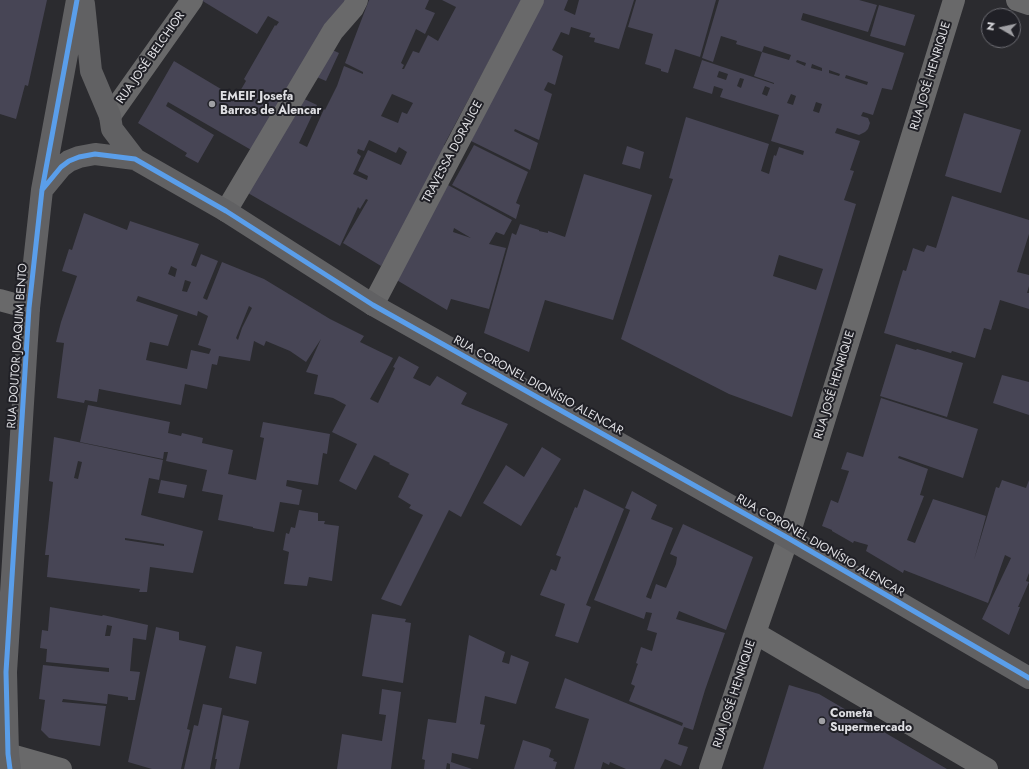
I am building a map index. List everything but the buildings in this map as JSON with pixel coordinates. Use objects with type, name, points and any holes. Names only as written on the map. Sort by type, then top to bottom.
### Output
[{"type":"main road","name":"RUA DOUTOR JOAQUIM BENTO","points":[[9,762],[3,671],[29,308],[42,190],[77,0]]},
{"type":"main road","name":"RUA CORONEL DIONÍSIO ALENCAR","points":[[84,0],[91,71],[110,116],[112,129],[135,159]]},
{"type":"main road","name":"RUA CORONEL DIONÍSIO ALENCAR","points":[[42,190],[69,160],[95,154],[135,159],[226,211],[373,304],[788,538],[1029,678]]},
{"type":"street","name":"RUA JOSÉ BELCHIOR","points":[[110,116],[192,0]]},
{"type":"street","points":[[226,211],[333,31],[354,8],[356,0]]},
{"type":"street","name":"TRAVESSA DORALICE","points":[[373,304],[534,0]]},
{"type":"street","name":"RUA JOSÉ HENRIQUE","points":[[710,769],[788,538],[954,0]]},
{"type":"street","points":[[1017,0],[1029,4]]},
{"type":"street","points":[[0,300],[29,308]]},
{"type":"street","points":[[755,632],[987,769]]},
{"type":"street","points":[[9,762],[61,769]]},
{"type":"cycle path","points":[[10,769],[8,754],[6,672],[29,308],[42,190],[77,0]]},
{"type":"cycle path","points":[[42,190],[61,167],[69,161],[79,157],[95,154],[135,159],[226,211],[373,305],[788,538],[1029,678]]},
{"type":"place","name":"EMEIF Josefa Barros de Alencar","points":[[212,104]]},
{"type":"place","name":"Cometa Supermercado","points":[[822,721]]}]
